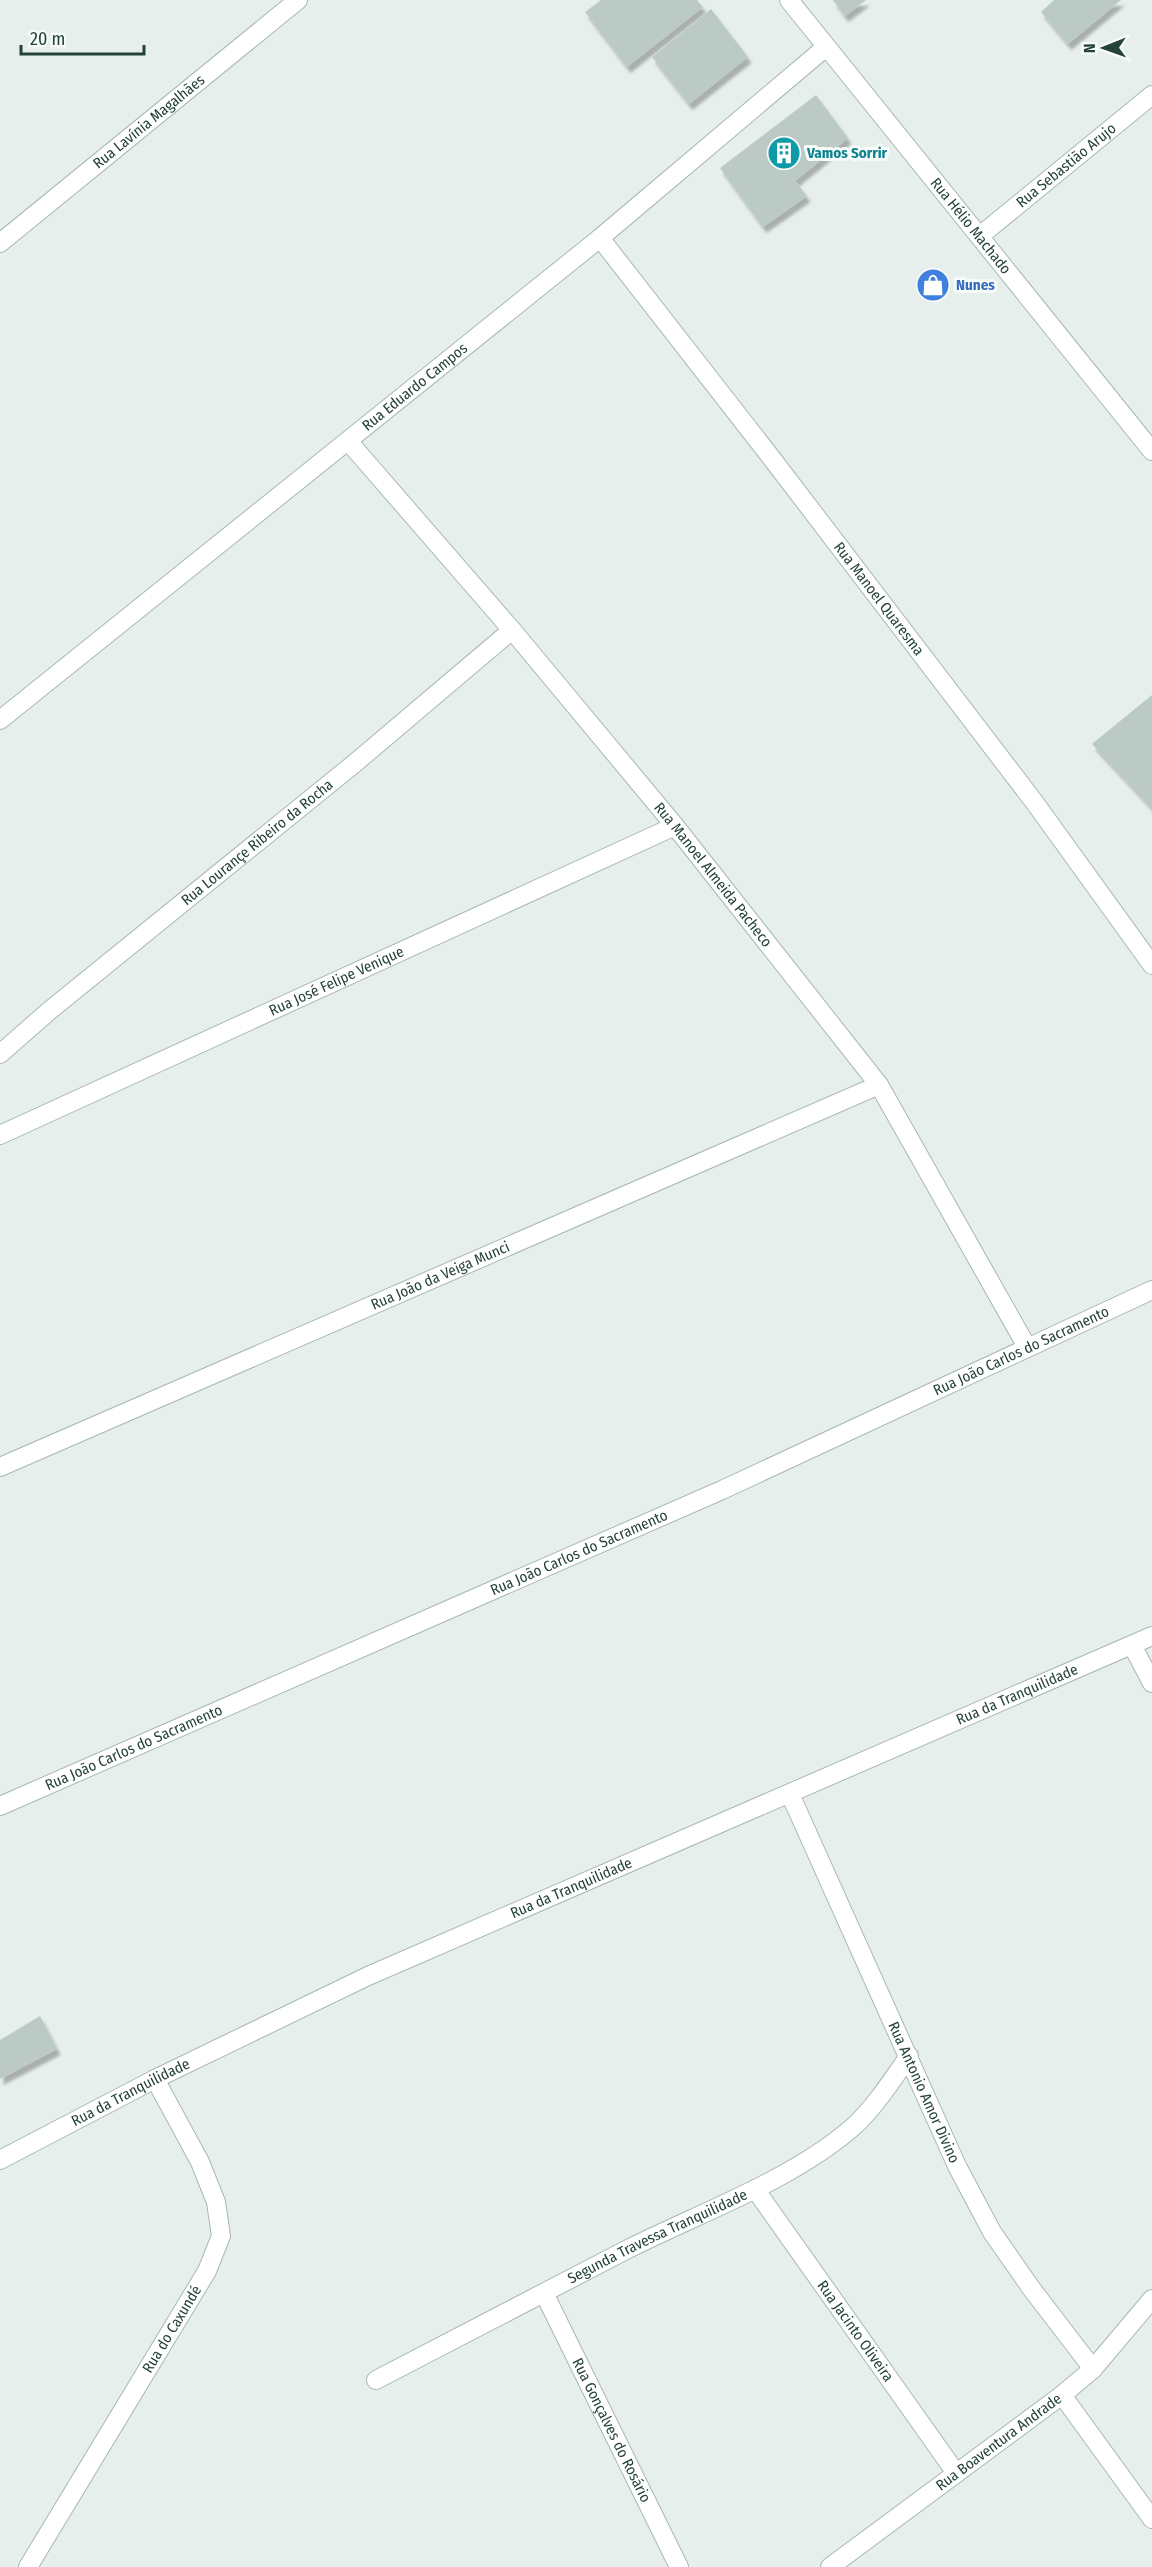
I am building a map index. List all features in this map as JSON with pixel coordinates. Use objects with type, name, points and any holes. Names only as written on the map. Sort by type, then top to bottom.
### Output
[{"type":"street","name":"Rua Lavínia Magalhães","points":[[0,243],[298,0]]},
{"type":"street","name":"Rua Hélio Machado","points":[[789,0],[1152,451]]},
{"type":"street","name":"Rua Eduardo Campos","points":[[0,720],[600,238],[826,47]]},
{"type":"street","name":"Rua Sebastião Arujo","points":[[981,236],[1152,95]]},
{"type":"street","name":"Rua Manoel Quaresma","points":[[600,238],[1035,803],[1152,965]]},
{"type":"street","name":"Rua Manoel Almeida Pacheco","points":[[348,441],[512,630],[675,826],[879,1085],[1027,1347]]},
{"type":"street","name":"Rua Lourançe Ribeiro da Rocha","points":[[0,1054],[355,763],[512,630]]},
{"type":"street","name":"Rua José Felipe Venique","points":[[0,1135],[675,826]]},
{"type":"street","name":"Rua João da Veiga Munci","points":[[0,1467],[879,1085]]},
{"type":"street","name":"Rua João Carlos do Sacramento","points":[[0,1806],[722,1490],[1152,1290]]},
{"type":"street","name":"Rua da Tranquilidade","points":[[0,2160],[155,2079],[368,1976],[1152,1636]]},
{"type":"street","points":[[1132,1645],[1152,1683]]},
{"type":"street","name":"Rua Antonio Amor Divino","points":[[790,1794],[957,2166],[992,2232],[1031,2288],[1093,2368]]},
{"type":"street","name":"Segunda Travessa Tranquilidade","points":[[376,2380],[628,2249],[755,2189],[824,2148],[854,2126],[880,2097],[909,2056]]},
{"type":"street","name":"Rua do Caxundé","points":[[28,2567],[207,2271],[221,2236],[216,2202],[200,2162],[155,2079]]},
{"type":"street","name":"Rua Jacinto Oliveira","points":[[755,2189],[956,2473]]},
{"type":"street","name":"Rua Gonçalves do Rosário","points":[[544,2293],[680,2567]]},
{"type":"street","name":"Rua Boaventura Andrade","points":[[830,2567],[1062,2395],[1093,2368],[1152,2299]]},
{"type":"street","points":[[1062,2395],[1152,2519]]},
{"type":"building","points":[[601,0],[697,0],[703,7],[627,67],[585,12]]},
{"type":"building","points":[[833,0],[866,0],[845,16]]},
{"type":"building","points":[[1054,0],[1121,0],[1068,44],[1041,12]]},
{"type":"building","points":[[711,9],[748,57],[689,104],[652,57]]},
{"type":"building","name":"Vamos Sorrir","points":[[816,95],[848,138],[795,181],[807,196],[763,227],[720,168]]},
{"type":"building","points":[[1152,695],[1152,808],[1092,744]]},
{"type":"building","points":[[40,2016],[57,2049],[0,2079],[0,2040]]},
{"type":"place","name":"Vamos Sorrir","points":[[784,153]]},
{"type":"place","name":"Nunes","points":[[933,285]]}]
